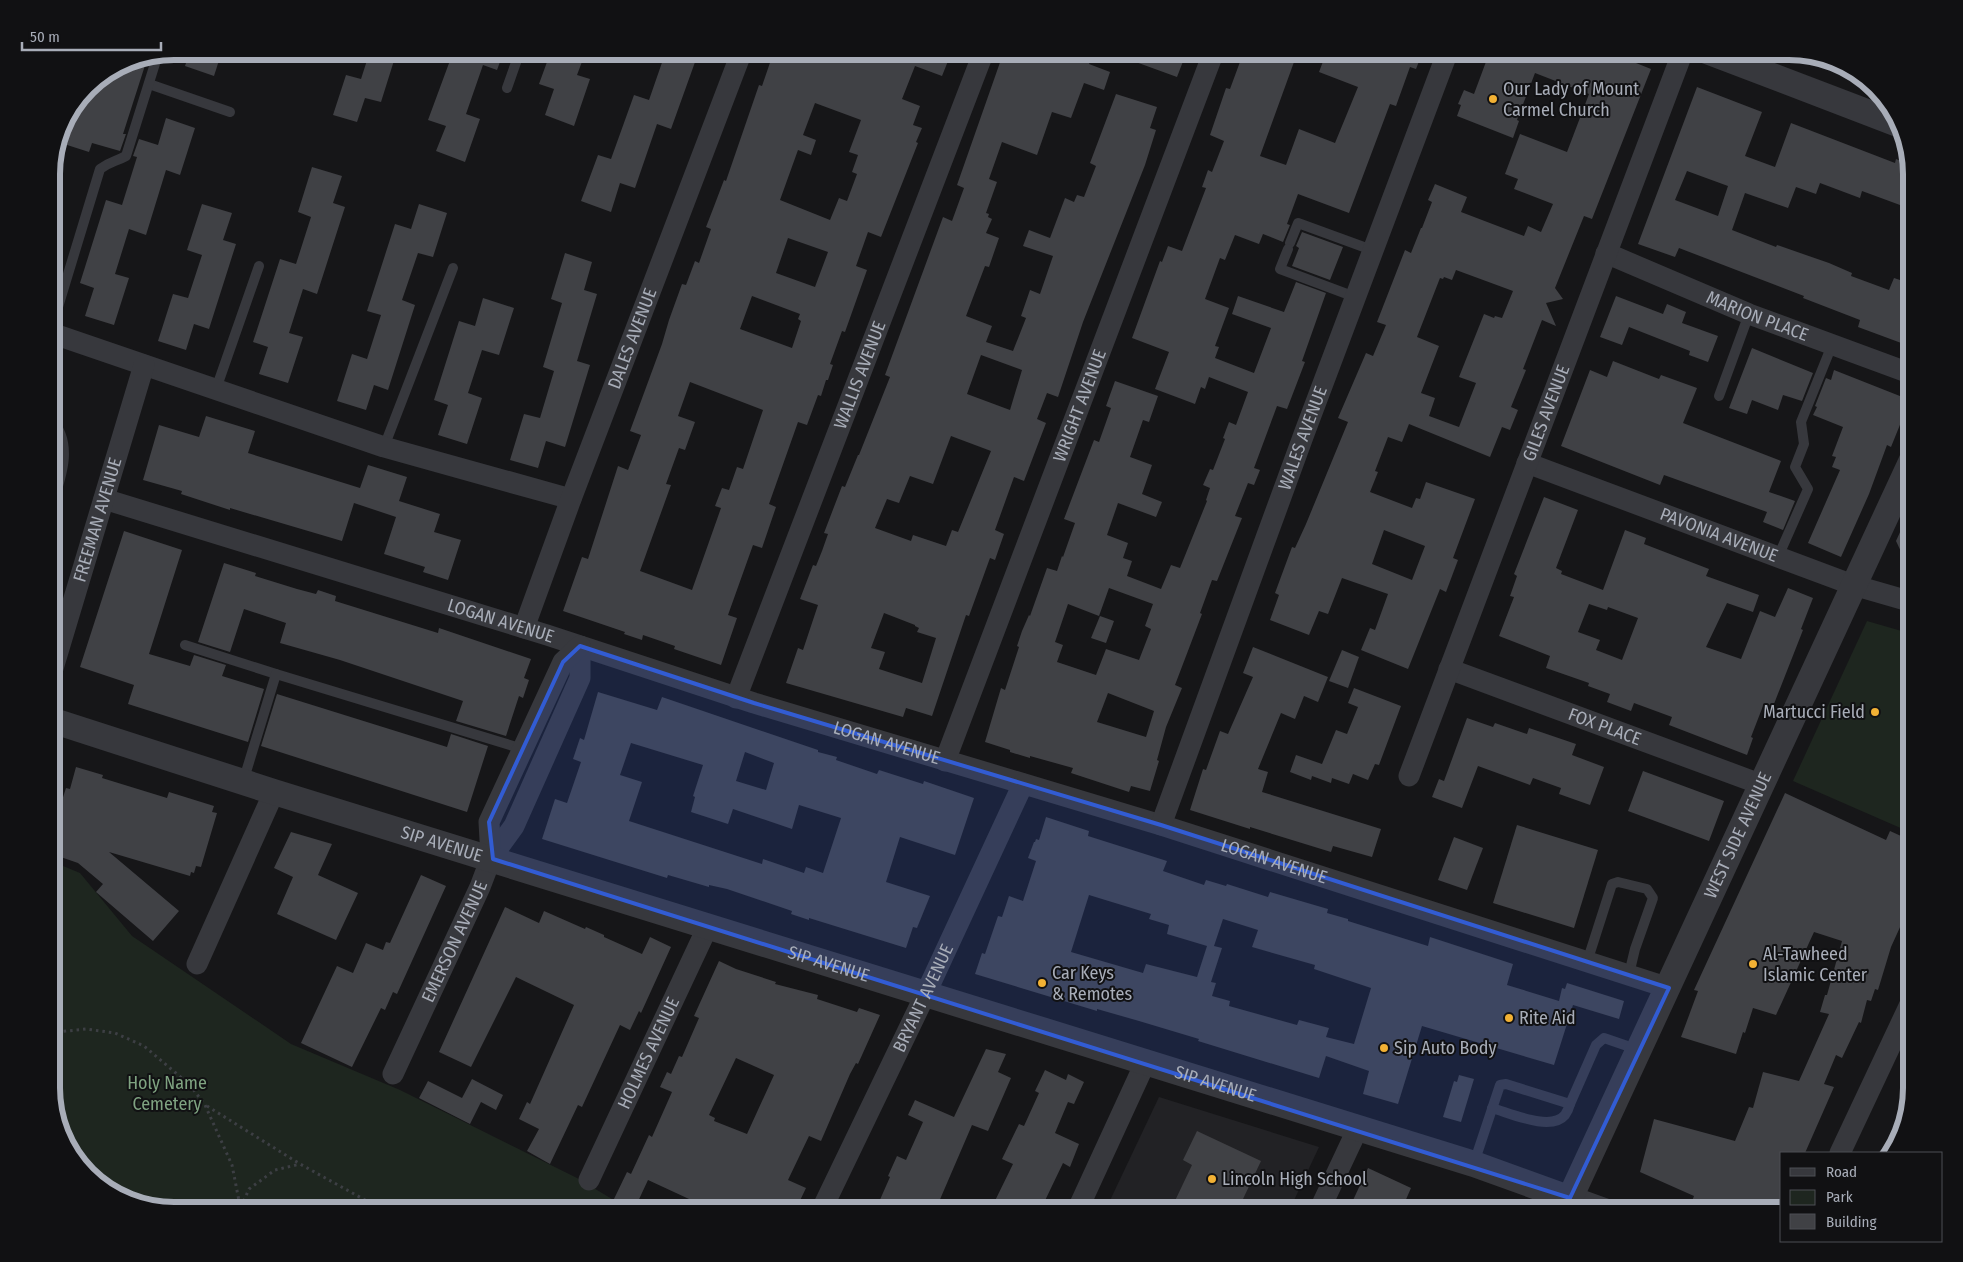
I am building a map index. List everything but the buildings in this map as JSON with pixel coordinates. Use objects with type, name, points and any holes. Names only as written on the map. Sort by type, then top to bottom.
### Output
[{"type":"street","name":"DALES AVENUE","points":[[524,628],[571,499],[739,60]]},
{"type":"street","name":"WALLIS AVENUE","points":[[736,698],[981,60]]},
{"type":"street","name":"WRIGHT AVENUE","points":[[945,761],[1211,60]]},
{"type":"street","name":"WALES AVENUE","points":[[1161,825],[1372,250],[1445,60]]},
{"type":"street","name":"GILES AVENUE","points":[[1409,776],[1679,60]]},
{"type":"street","points":[[1731,60],[1889,121]]},
{"type":"street","name":"MARION PLACE","points":[[1606,253],[1749,314],[1903,371]]},
{"type":"street","points":[[60,334],[144,365],[384,447],[571,499]]},
{"type":"street","name":"FREEMAN AVENUE","points":[[60,611],[104,499],[144,365]]},
{"type":"street","name":"PAVONIA AVENUE","points":[[1527,463],[1853,585],[1903,599]]},
{"type":"street","name":"WEST SIDE AVENUE","points":[[1568,1202],[1640,1050],[1760,784],[1903,479]]},
{"type":"street","name":"LOGAN AVENUE","points":[[104,499],[524,628],[736,698],[1161,825],[1668,988]]},
{"type":"street","points":[[490,858],[514,826],[580,678],[580,646]]},
{"type":"street","name":"EMERSON AVENUE","points":[[393,1074],[480,887],[490,858],[489,822],[563,662],[580,646]]},
{"type":"street","name":"FOX PLACE","points":[[1449,670],[1760,784]]},
{"type":"street","name":"SIP AVENUE","points":[[60,723],[274,792],[1474,1164],[1562,1202]]},
{"type":"street","name":"BRYANT AVENUE","points":[[825,1202],[926,993],[1023,784]]},
{"type":"street","points":[[197,964],[274,792]]},
{"type":"street","name":"HOLMES AVENUE","points":[[589,1180],[708,926]]},
{"type":"street","points":[[1840,1152],[1903,1019]]},
{"type":"street","points":[[1080,1202],[1146,1061]]},
{"type":"street","points":[[1323,1202],[1358,1128]]},
{"type":"lane","points":[[507,88],[517,60]]},
{"type":"lane","points":[[60,304],[100,169],[109,162],[126,156],[156,61]]},
{"type":"lane","points":[[149,84],[230,112]]},
{"type":"lane","points":[[1355,297],[1280,269],[1298,223],[1372,250]]},
{"type":"lane","points":[[216,389],[259,266]]},
{"type":"lane","points":[[384,447],[452,268]]},
{"type":"lane","points":[[1719,396],[1749,314]]},
{"type":"lane","points":[[1778,557],[1808,489],[1795,467],[1804,444],[1801,422],[1832,345]]},
{"type":"lane","points":[[60,433],[64,446],[64,468],[60,481]]},
{"type":"lane","points":[[185,644],[276,674],[523,749]]},
{"type":"lane","points":[[243,782],[276,674]]},
{"type":"lane","points":[[1587,962],[1612,884],[1618,882],[1647,889],[1653,898],[1629,974]]},
{"type":"lane","points":[[1492,1108],[1542,1122],[1556,1121],[1564,1116],[1596,1044],[1604,1038],[1640,1050]]},
{"type":"lane","points":[[1474,1164],[1500,1085],[1506,1084],[1570,1104]]},
{"type":"path","points":[[60,1032],[86,1030],[115,1033],[144,1046],[190,1085],[206,1105],[232,1165],[240,1202]]},
{"type":"path","points":[[206,1105],[300,1164],[369,1202]]},
{"type":"path","points":[[244,1202],[249,1189],[275,1170],[300,1164]]},
{"type":"highlighted area","points":[[580,646],[754,703],[1161,825],[1669,988],[1570,1198],[493,859],[489,822],[563,662]]},
{"type":"shaded area","name":"Lincoln High School","points":[[1159,1097],[1319,1147],[1293,1202],[1109,1202]]},
{"type":"green space","name":"Martucci Field","points":[[1867,621],[1903,631],[1903,829],[1793,781]]},
{"type":"green space","name":"Holy Name Cemetery","points":[[60,865],[80,873],[132,936],[291,1044],[400,1090],[577,1178],[617,1202],[174,1202],[145,1198],[117,1187],[93,1169],[75,1145],[64,1117],[61,1103]]},
{"type":"place","name":"Our Lady of Mount Carmel Church","points":[[1493,99]]},
{"type":"place","name":"Martucci Field","points":[[1875,712]]},
{"type":"place","name":"Al-Tawheed Islamic Center","points":[[1753,964]]},
{"type":"place","name":"Car Keys & Remotes","points":[[1042,983]]},
{"type":"place","name":"Rite Aid","points":[[1509,1018]]},
{"type":"place","name":"Sip Auto Body","points":[[1384,1048]]},
{"type":"place","name":"Lincoln High School","points":[[1212,1179]]}]
